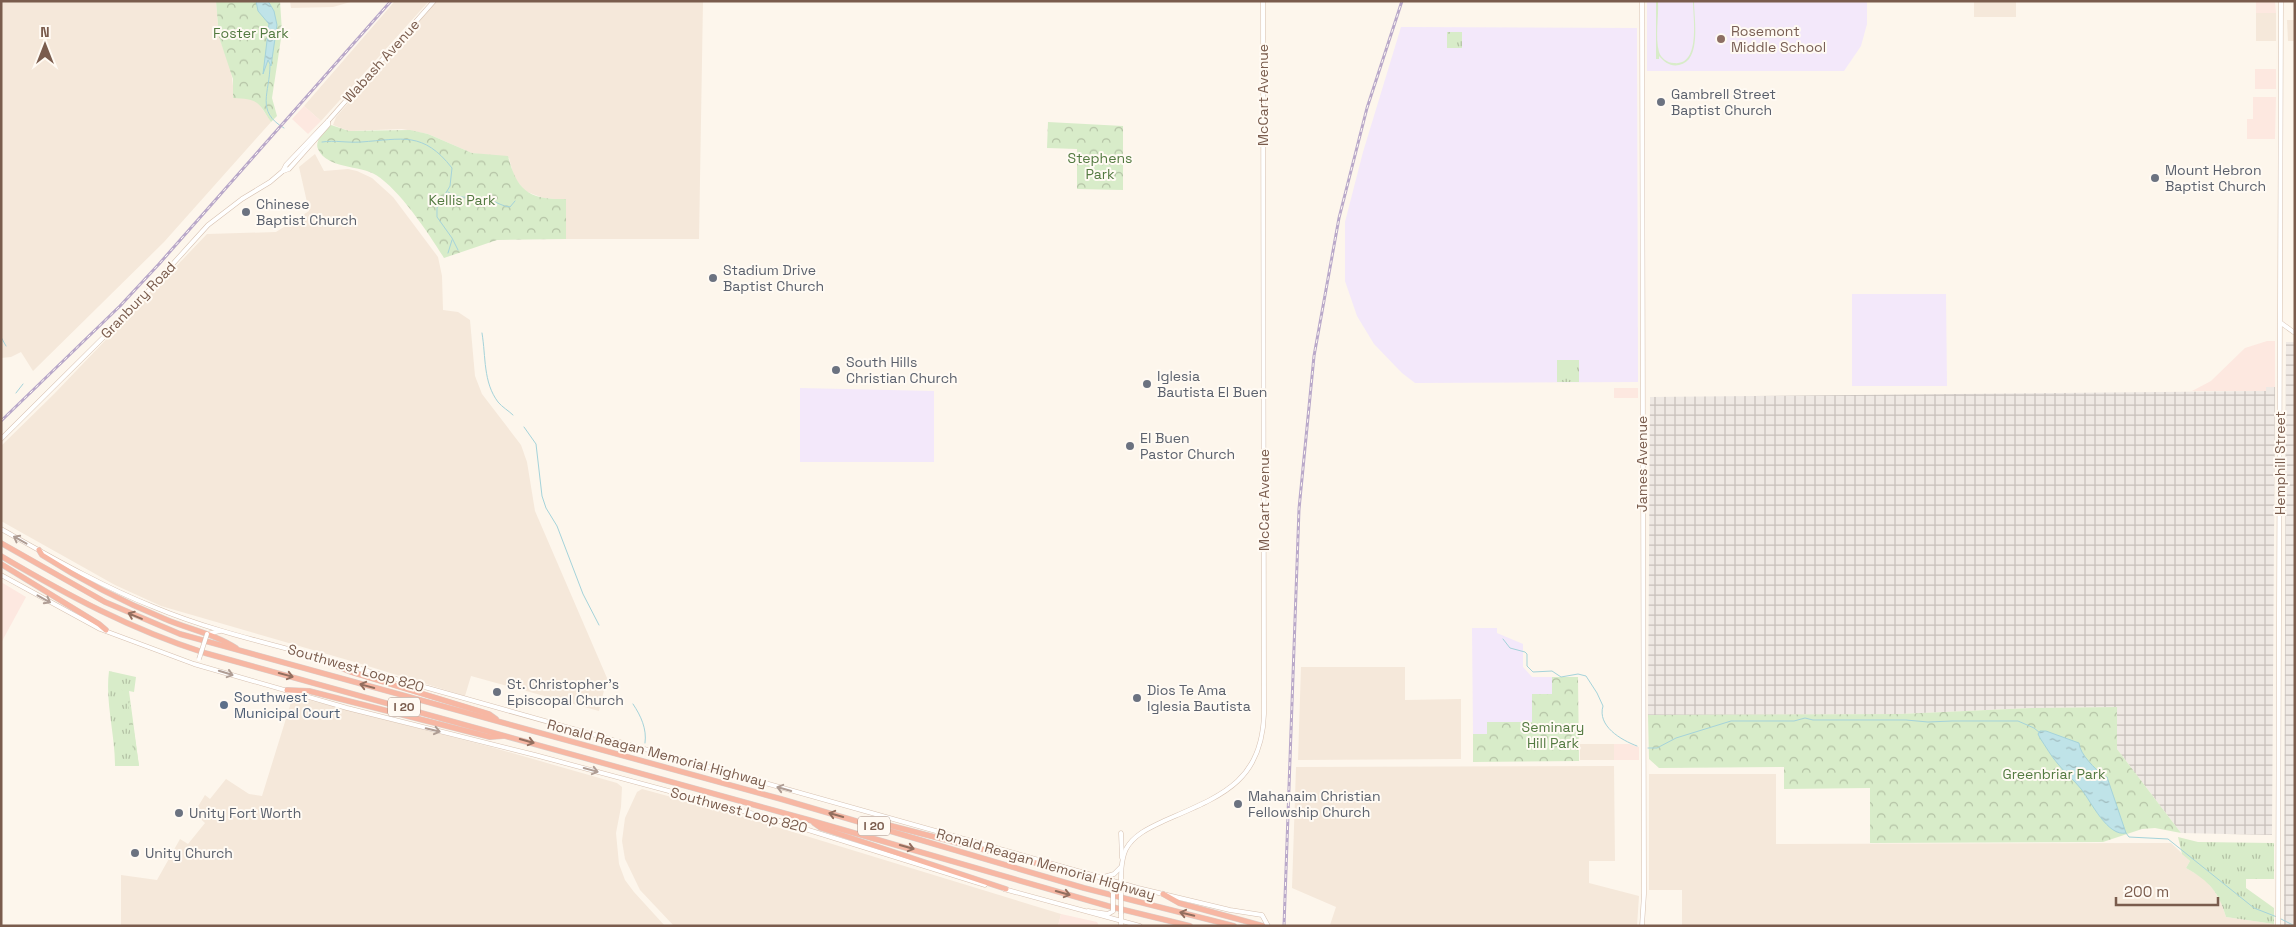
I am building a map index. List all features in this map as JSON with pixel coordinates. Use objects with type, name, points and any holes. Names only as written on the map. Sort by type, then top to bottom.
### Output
[{"type":"highway","name":"Ronald Reagan Memorial Highway","points":[[1,543],[125,612],[180,634],[663,766],[1084,888],[1234,926]]},
{"type":"highway","points":[[39,550],[42,555],[72,574],[115,598],[185,628],[226,641],[240,651]]},
{"type":"highway","name":"Ronald Reagan Memorial Highway","points":[[1,556],[101,612],[157,637],[205,653],[661,778],[1108,906],[1190,926]]},
{"type":"highway","points":[[1,564],[106,630]]},
{"type":"highway","points":[[310,655],[351,672],[483,712],[499,721]]},
{"type":"highway","points":[[286,690],[309,691],[490,736],[506,735]]},
{"type":"highway","points":[[809,820],[820,828],[1006,889]]},
{"type":"highway","points":[[869,825],[888,825],[1040,864],[1050,864]]},
{"type":"highway","points":[[1163,894],[1179,903],[1263,926]]},
{"type":"main road","name":"Wabash Avenue","points":[[308,142],[434,1]]},
{"type":"main road","name":"McCart Avenue","points":[[1121,924],[1122,863],[1127,848],[1138,835],[1155,825],[1217,797],[1235,786],[1249,770],[1262,740],[1264,714],[1263,1]]},
{"type":"main road","name":"James Avenue","points":[[1642,1],[1644,924]]},
{"type":"main road","name":"Hemphill Street","points":[[2278,923],[2282,1]]},
{"type":"main road","name":"Wabash Avenue","points":[[311,146],[328,125],[328,121]]},
{"type":"main road","name":"Granbury Road","points":[[283,171],[286,165],[308,142]]},
{"type":"main road","name":"Granbury Road","points":[[1,439],[133,308],[208,224],[283,171],[289,169],[311,146]]},
{"type":"main road","points":[[2280,322],[2295,333]]},
{"type":"main road","name":"Southwest Loop 820","points":[[1,529],[124,595],[178,617],[1050,864],[1163,894],[1230,910],[1262,915],[1268,926]]},
{"type":"main road","name":"Southwest Loop 820","points":[[1,575],[87,623],[204,667],[764,817],[951,875],[1086,911],[1121,924],[1140,926]]},
{"type":"main road","points":[[204,667],[199,659],[207,634],[225,631]]},
{"type":"main road","points":[[1103,878],[1114,874],[1122,863],[1121,833]]},
{"type":"main road","points":[[1086,911],[1092,910],[1108,914],[1113,912],[1113,885],[1110,880]]},
{"type":"shaded area","points":[[1,1],[216,1],[219,37],[231,70],[233,86],[248,98],[257,101],[271,122],[164,242],[33,371],[21,352],[11,357],[1,358]]},
{"type":"shaded area","points":[[290,1],[354,1],[333,7],[291,8]]},
{"type":"shaded area","points":[[395,1],[429,1],[321,121],[304,106]]},
{"type":"shaded area","points":[[437,1],[703,1],[699,239],[566,239],[566,200],[543,198],[525,191],[514,177],[509,158],[472,153],[428,134],[402,129],[349,131],[333,125],[336,117]]},
{"type":"shaded area","name":"Rosemont Middle School","points":[[1647,1],[1867,1],[1867,24],[1861,46],[1844,71],[1647,71]]},
{"type":"shaded area","points":[[1974,1],[2016,1],[2016,17],[1974,17]]},
{"type":"shaded area","points":[[2256,1],[2275,1],[2276,13],[2256,13]]},
{"type":"shaded area","points":[[2256,13],[2276,13],[2276,41],[2256,41]]},
{"type":"shaded area","points":[[2287,20],[2295,20],[2295,41],[2288,41]]},
{"type":"shaded area","points":[[1401,27],[1637,28],[1638,382],[1415,383],[1402,373],[1374,344],[1357,316],[1345,281],[1345,222],[1363,152]]},
{"type":"shaded area","points":[[2255,69],[2276,69],[2276,89],[2255,89]]},
{"type":"shaded area","points":[[2253,97],[2276,97],[2275,139],[2247,139],[2247,119],[2253,119]]},
{"type":"shaded area","points":[[304,106],[321,121],[308,134],[292,119]]},
{"type":"shaded area","points":[[315,154],[324,171],[348,169],[372,178],[393,197],[438,257],[442,276],[443,310],[458,312],[470,320],[475,376],[482,394],[521,445],[527,462],[535,511],[607,678],[599,711],[471,676],[465,696],[161,606],[115,585],[1,521],[1,446],[55,393],[207,234],[276,232],[309,211],[299,167]]},
{"type":"shaded area","points":[[1852,294],[1946,294],[1947,386],[1852,386]]},
{"type":"shaded area","points":[[2267,341],[2275,341],[2275,387],[2266,387],[2266,391],[2192,391],[2211,381],[2245,348]]},
{"type":"shaded area","points":[[2286,342],[2295,342],[2295,926],[2284,926]]},
{"type":"shaded area","points":[[2266,387],[2275,387],[2272,835],[2181,833],[2117,749],[2117,707],[2031,708],[1900,714],[1648,715],[1650,397],[2266,391]]},
{"type":"shaded area","points":[[800,388],[934,391],[934,462],[800,462]]},
{"type":"shaded area","points":[[1614,388],[1638,388],[1638,398],[1614,398]]},
{"type":"shaded area","points":[[1,582],[26,597],[1,643]]},
{"type":"shaded area","points":[[1472,628],[1497,628],[1497,633],[1523,644],[1523,667],[1532,677],[1552,677],[1552,694],[1532,694],[1532,722],[1488,722],[1487,734],[1473,734]]},
{"type":"shaded area","points":[[1301,667],[1405,667],[1405,700],[1461,699],[1461,759],[1298,760]]},
{"type":"shaded area","points":[[293,696],[491,747],[617,783],[622,787],[621,807],[616,833],[619,864],[625,880],[665,926],[121,926],[121,875],[157,880],[180,839],[188,844],[205,823],[194,813],[205,795],[210,799],[226,779],[249,794],[262,796]]},
{"type":"shaded area","points":[[1580,744],[1614,744],[1614,760],[1580,760]]},
{"type":"shaded area","points":[[1614,744],[1629,744],[1639,747],[1639,760],[1614,760]]},
{"type":"shaded area","points":[[1614,766],[1615,861],[1589,861],[1589,883],[1639,896],[1637,926],[1331,926],[1336,907],[1292,888],[1296,767]]},
{"type":"shaded area","points":[[1649,774],[1776,774],[1776,844],[2171,843],[2190,861],[2186,868],[2203,878],[2213,889],[2221,902],[2226,917],[2274,924],[2274,926],[1682,926],[1682,890],[1649,890]]},
{"type":"shaded area","points":[[642,789],[734,814],[1061,914],[1058,926],[674,926],[640,890],[625,859],[622,841],[625,818],[637,792]]},
{"type":"shaded area","points":[[1061,914],[1097,922],[1099,926],[1058,926]]},
{"type":"green space","name":"Foster Park","points":[[216,1],[280,1],[282,32],[272,98],[277,116],[271,122],[257,103],[248,99],[233,98],[233,79],[219,37]]},
{"type":"green space","points":[[1656,1],[1658,1],[1657,40],[1659,52],[1665,60],[1674,63],[1683,62],[1692,49],[1694,40],[1694,1],[1695,38],[1694,48],[1686,62],[1679,65],[1668,64],[1659,56],[1659,59],[1656,59]]},
{"type":"green space","points":[[1447,32],[1462,32],[1462,48],[1447,48]]},
{"type":"green space","name":"Stephens Park","points":[[1048,122],[1123,126],[1123,190],[1077,189],[1077,149],[1047,148]]},
{"type":"green space","name":"Kellis Park","points":[[331,125],[349,131],[410,130],[428,134],[472,153],[508,156],[516,178],[526,191],[543,198],[566,199],[566,239],[497,240],[444,258],[413,213],[385,182],[369,172],[336,163],[322,155],[317,146],[319,139]]},
{"type":"green space","points":[[1557,360],[1579,360],[1579,382],[1557,382]]},
{"type":"green space","points":[[109,671],[136,677],[134,692],[129,691],[139,766],[115,766],[108,694]]},
{"type":"green space","name":"Seminary Hill Park","points":[[1552,677],[1578,677],[1579,761],[1473,762],[1473,734],[1487,734],[1487,722],[1532,722],[1532,694],[1552,694]]},
{"type":"green space","points":[[123,688],[128,691],[139,766],[135,764],[128,717],[129,705],[126,694],[121,689]]},
{"type":"green space","name":"Greenbriar Park","points":[[2117,707],[2117,749],[2181,833],[2155,828],[2142,829],[2103,842],[1870,843],[1870,788],[1784,789],[1784,767],[1659,768],[1649,759],[1648,715],[1900,714],[2031,708]]},
{"type":"green space","points":[[2178,837],[2198,842],[2274,843],[2274,879],[2246,879],[2246,888],[2274,908],[2274,924],[2226,917],[2220,901],[2212,888],[2186,868],[2190,861],[2182,854]]},
{"type":"water","points":[[256,1],[268,1],[274,11],[277,25],[271,66],[268,60],[263,74],[269,24],[258,11]]},
{"type":"water","points":[[2040,731],[2046,731],[2079,743],[2088,761],[2104,777],[2107,777],[2126,833],[2119,833],[2113,830],[2101,818],[2082,790],[2051,755],[2038,734]]},
{"type":"waterway","points":[[270,65],[267,108],[275,122],[284,128]]},
{"type":"waterway","points":[[322,142],[401,139],[422,143],[431,148],[452,168],[450,186],[437,208],[437,217],[458,250]]},
{"type":"waterway","points":[[448,192],[463,197],[491,200],[510,207],[515,201]]},
{"type":"waterway","points":[[448,253],[452,240]]},
{"type":"waterway","points":[[482,333],[487,378],[493,394],[501,406],[513,415]]},
{"type":"waterway","points":[[1,337],[6,346]]},
{"type":"waterway","points":[[16,393],[23,384]]},
{"type":"waterway","points":[[524,427],[536,444],[542,496],[546,508],[557,526],[583,594],[599,625]]},
{"type":"waterway","points":[[1503,639],[1510,648],[1527,654],[1527,666],[1533,672],[1552,671],[1561,677],[1578,674],[1586,676],[1603,706],[1602,713],[1607,726],[1618,736],[1637,746]]},
{"type":"waterway","points":[[633,704],[643,723],[645,743]]},
{"type":"waterway","points":[[1648,748],[1657,748],[1676,738],[1731,721],[1794,721],[1805,718],[1813,720],[1906,720],[1928,722],[2018,721],[2034,728],[2040,733]]},
{"type":"waterway","points":[[2126,833],[2129,837],[2168,839],[2254,908],[2277,917]]},
{"type":"waterway","points":[[2281,919],[2295,926]]},
{"type":"railway","points":[[1,421],[120,306],[391,1]]},
{"type":"railway","points":[[1284,926],[1299,509],[1314,356],[1339,218],[1367,108],[1402,1]]},
{"type":"place","name":"Rosemont Middle School","points":[[1721,39]]},
{"type":"place","name":"Gambrell Street Baptist Church","points":[[1661,102]]},
{"type":"place","name":"Mount Hebron Baptist Church","points":[[2155,178]]},
{"type":"place","name":"Chinese Baptist Church","points":[[246,212]]},
{"type":"place","name":"Stadium Drive Baptist Church","points":[[713,278]]},
{"type":"place","name":"South Hills Christian Church","points":[[836,370]]},
{"type":"place","name":"Iglesia Bautista El Buen","points":[[1147,384]]},
{"type":"place","name":"El Buen Pastor Church","points":[[1130,446]]},
{"type":"place","name":"St. Christopher's Episcopal Church","points":[[497,692]]},
{"type":"place","name":"Dios Te Ama Iglesia Bautista","points":[[1137,698]]},
{"type":"place","name":"Southwest Municipal Court","points":[[224,705]]},
{"type":"place","name":"Mahanaim Christian Fellowship Church","points":[[1238,804]]},
{"type":"place","name":"Unity Fort Worth","points":[[179,813]]},
{"type":"place","name":"Unity Church","points":[[135,853]]}]
